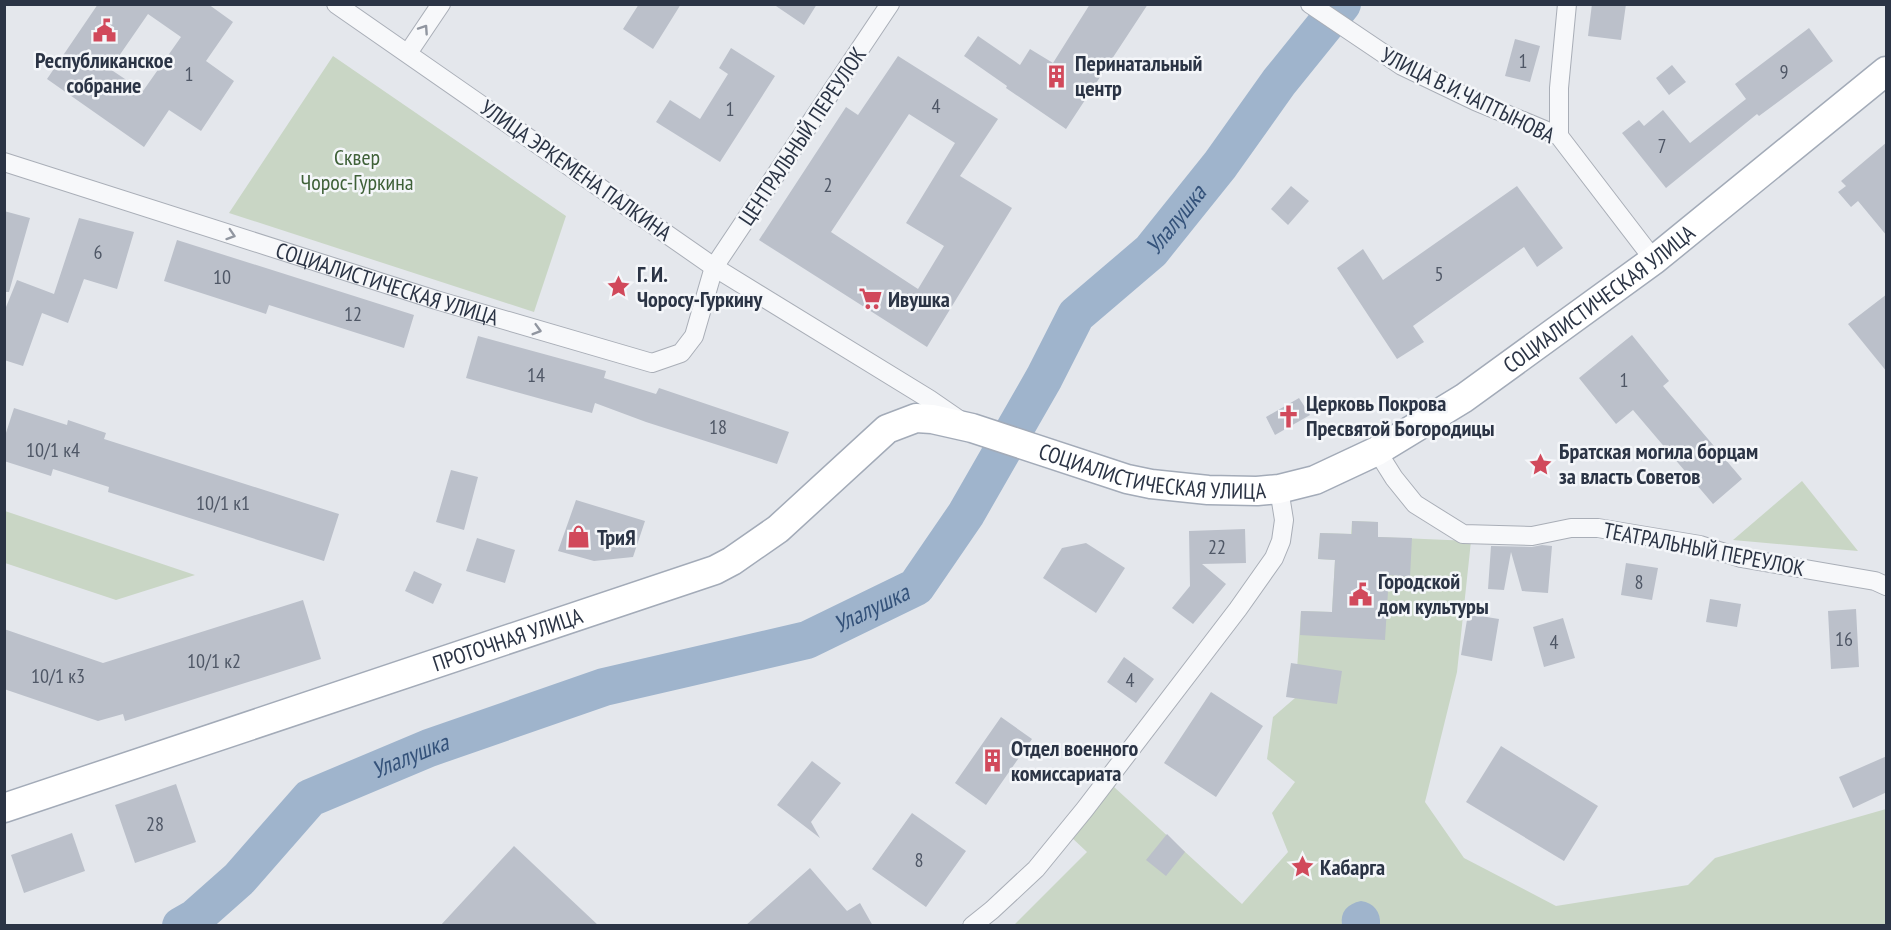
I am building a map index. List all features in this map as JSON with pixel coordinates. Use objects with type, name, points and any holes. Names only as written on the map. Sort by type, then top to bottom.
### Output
[{"type":"main road","name":"СОЦИАЛИСТИЧЕСКАЯ УЛИЦА","points":[[972,428],[1151,484],[1235,492],[1279,489],[1315,480],[1377,451],[1464,398],[1654,260],[1887,71]]},
{"type":"main road","name":"ПРОТОЧНАЯ УЛИЦА","points":[[4,808],[715,570],[778,529],[887,429],[915,418],[932,419],[972,428]]},
{"type":"street","name":"УЛИЦА ЭРКЕМЕНА ПАЛКИНА","points":[[336,4],[714,267],[929,399],[972,428]]},
{"type":"street","points":[[408,53],[441,4]]},
{"type":"street","name":"ЦЕНТРАЛЬНЫЙ ПЕРЕУЛОК","points":[[714,267],[890,4]]},
{"type":"street","name":"УЛИЦА В.И.ЧАПТЫНОВА","points":[[1310,4],[1362,40],[1413,71],[1475,101],[1559,136],[1654,260]]},
{"type":"street","points":[[1559,136],[1559,88],[1568,4]]},
{"type":"street","name":"СОЦИАЛИСТИЧЕСКАЯ УЛИЦА","points":[[4,162],[436,300],[652,363],[681,353],[694,336],[714,267]]},
{"type":"street","name":"ТЕАТРАЛЬНЫЙ ПЕРЕУЛОК","points":[[1377,451],[1394,478],[1415,504],[1463,534],[1532,536],[1571,528],[1598,528],[1700,545],[1741,558],[1864,579],[1887,586]]},
{"type":"street","points":[[972,926],[1036,868],[1085,809],[1238,609],[1274,558],[1281,541],[1284,520],[1279,489]]},
{"type":"green space","name":"Сквер Чорос-Гуркина","points":[[333,56],[566,216],[534,312],[229,213]]},
{"type":"green space","points":[[1802,481],[1858,551],[1733,540]]},
{"type":"green space","points":[[5,511],[195,575],[116,600],[5,563]]},
{"type":"green space","points":[[1352,521],[1378,522],[1378,537],[1471,541],[1457,672],[1425,802],[1464,858],[1556,906],[1688,885],[1715,858],[1886,809],[1886,925],[1013,926],[1087,852],[1070,836],[1114,787],[1242,904],[1288,852],[1272,813],[1295,782],[1267,759],[1273,717],[1295,698],[1301,611],[1332,612],[1335,560],[1318,559],[1320,533],[1351,534]]},
{"type":"water","points":[[1361,901],[1376,909],[1380,925],[1342,925],[1345,909]]},
{"type":"building","points":[[98,4],[208,4],[233,22],[206,61],[234,81],[201,131],[169,110],[144,147],[47,79]],"holes":[[[148,14],[181,37],[143,91],[110,69]]]},
{"type":"building","points":[[639,4],[681,4],[653,49],[623,29]]},
{"type":"building","points":[[773,4],[817,4],[804,25]]},
{"type":"building","name":"Перинатальный центр","points":[[1090,4],[1148,4],[1066,129],[964,56],[978,36],[1020,65],[1030,49],[1053,63]]},
{"type":"building","points":[[1592,4],[1626,4],[1621,40],[1588,36]]},
{"type":"building","points":[[1809,28],[1833,61],[1759,116],[1757,114],[1666,188],[1622,133],[1639,120],[1644,126],[1663,110],[1690,143],[1746,99],[1735,84]]},
{"type":"building","points":[[1515,39],[1540,46],[1530,82],[1505,76]]},
{"type":"building","points":[[731,48],[775,76],[720,162],[656,122],[670,100],[700,119],[728,74],[719,68]]},
{"type":"building","points":[[898,56],[998,119],[960,176],[1012,208],[927,347],[759,240],[846,107],[858,115]],"holes":[[[909,114],[955,143],[906,223],[944,246],[918,289],[831,232]]]},
{"type":"building","points":[[1672,65],[1686,82],[1669,95],[1656,78]]},
{"type":"building","points":[[1887,142],[1887,236],[1858,201],[1851,207],[1838,192],[1846,186],[1841,181]]},
{"type":"building","points":[[1291,186],[1309,201],[1288,225],[1271,209]]},
{"type":"building","points":[[1517,186],[1563,248],[1537,267],[1524,247],[1413,326],[1424,342],[1397,359],[1337,268],[1363,249],[1383,280]]},
{"type":"building","points":[[4,211],[30,218],[9,292],[4,292]]},
{"type":"building","points":[[79,218],[134,232],[117,289],[84,279],[68,323],[42,313],[23,366],[4,360],[4,312],[17,280],[54,294]]},
{"type":"building","points":[[177,240],[414,315],[404,348],[269,305],[266,314],[164,281]]},
{"type":"building","points":[[1887,294],[1887,372],[1848,324]]},
{"type":"building","points":[[1632,335],[1669,381],[1663,386],[1742,479],[1713,504],[1633,410],[1616,424],[1579,378]]},
{"type":"building","points":[[478,336],[606,371],[604,378],[656,394],[659,388],[789,432],[777,464],[646,422],[595,403],[592,413],[466,378]]},
{"type":"building","name":"Церковь Покрова Пресвятой Богородицы","points":[[1299,398],[1310,415],[1275,435],[1266,417]]},
{"type":"building","points":[[14,408],[67,425],[68,420],[106,433],[104,439],[339,514],[324,561],[108,492],[109,487],[53,469],[51,476],[4,461],[4,439]]},
{"type":"building","points":[[451,470],[478,477],[464,530],[436,522]]},
{"type":"building","points":[[576,500],[645,521],[633,557],[594,561],[558,551]]},
{"type":"building","name":"Городской дом культуры","points":[[1352,521],[1378,522],[1378,537],[1412,538],[1410,577],[1389,575],[1385,640],[1300,635],[1301,611],[1332,612],[1335,560],[1318,559],[1320,533],[1352,534]]},
{"type":"building","points":[[1245,529],[1246,563],[1202,564],[1226,584],[1193,624],[1172,608],[1190,586],[1189,531]]},
{"type":"building","points":[[477,538],[515,550],[505,583],[466,571]]},
{"type":"building","points":[[1086,543],[1125,568],[1096,613],[1043,578],[1062,548]]},
{"type":"building","points":[[1491,546],[1532,547],[1552,546],[1548,593],[1522,591],[1511,552],[1504,590],[1488,589]]},
{"type":"building","points":[[1626,563],[1658,568],[1652,600],[1621,595]]},
{"type":"building","points":[[414,571],[442,584],[433,604],[405,591]]},
{"type":"building","points":[[1710,599],[1741,604],[1737,627],[1706,622]]},
{"type":"building","points":[[303,600],[321,659],[125,721],[123,714],[98,721],[4,689],[4,629],[103,663]]},
{"type":"building","points":[[1856,609],[1859,667],[1831,669],[1828,611]]},
{"type":"building","points":[[1468,614],[1499,619],[1492,661],[1461,655]]},
{"type":"building","points":[[1563,618],[1575,658],[1544,667],[1533,627]]},
{"type":"building","points":[[1124,657],[1154,679],[1136,703],[1107,682]]},
{"type":"building","points":[[1291,663],[1342,671],[1337,704],[1286,697]]},
{"type":"building","points":[[1211,692],[1263,726],[1216,797],[1164,763]]},
{"type":"building","name":"Отдел военного комиссариата","points":[[1001,717],[1032,739],[986,805],[955,783]]},
{"type":"building","points":[[1501,746],[1598,806],[1564,861],[1466,802]]},
{"type":"building","points":[[1887,756],[1887,792],[1853,808],[1839,777]]},
{"type":"building","points":[[812,761],[841,783],[811,822],[820,838],[777,805]]},
{"type":"building","points":[[176,784],[196,842],[135,863],[115,805]]},
{"type":"building","points":[[912,813],[966,851],[926,907],[872,869]]},
{"type":"building","points":[[72,833],[85,871],[24,893],[11,855]]},
{"type":"building","points":[[1167,834],[1185,852],[1166,876],[1146,860]]},
{"type":"building","points":[[514,846],[599,926],[440,926]]},
{"type":"building","points":[[810,868],[847,911],[860,903],[873,926],[745,926]]},
{"type":"waterway","name":"Улалушка","points":[[181,926],[195,918],[239,879],[310,798],[429,748],[604,687],[807,640],[916,587],[966,514],[1044,378],[1076,315],[1151,251],[1220,165],[1279,82],[1342,4]]},
{"type":"place","name":"Республиканское собрание","points":[[104,31]]},
{"type":"place","name":"Перинатальный центр","points":[[1057,76]]},
{"type":"place","name":"Г. И. Чоросу-Гуркину","points":[[619,287]]},
{"type":"place","name":"Ивушка","points":[[870,299]]},
{"type":"place","name":"Церковь Покрова Пресвятой Богородицы","points":[[1288,416]]},
{"type":"place","name":"Братская могила борцам за власть Советов","points":[[1541,464]]},
{"type":"place","name":"ТриЯ","points":[[579,537]]},
{"type":"place","name":"Городской дом культуры","points":[[1360,594]]},
{"type":"place","name":"Отдел военного комиссариата","points":[[993,761]]},
{"type":"place","name":"Кабарга","points":[[1302,867]]}]
